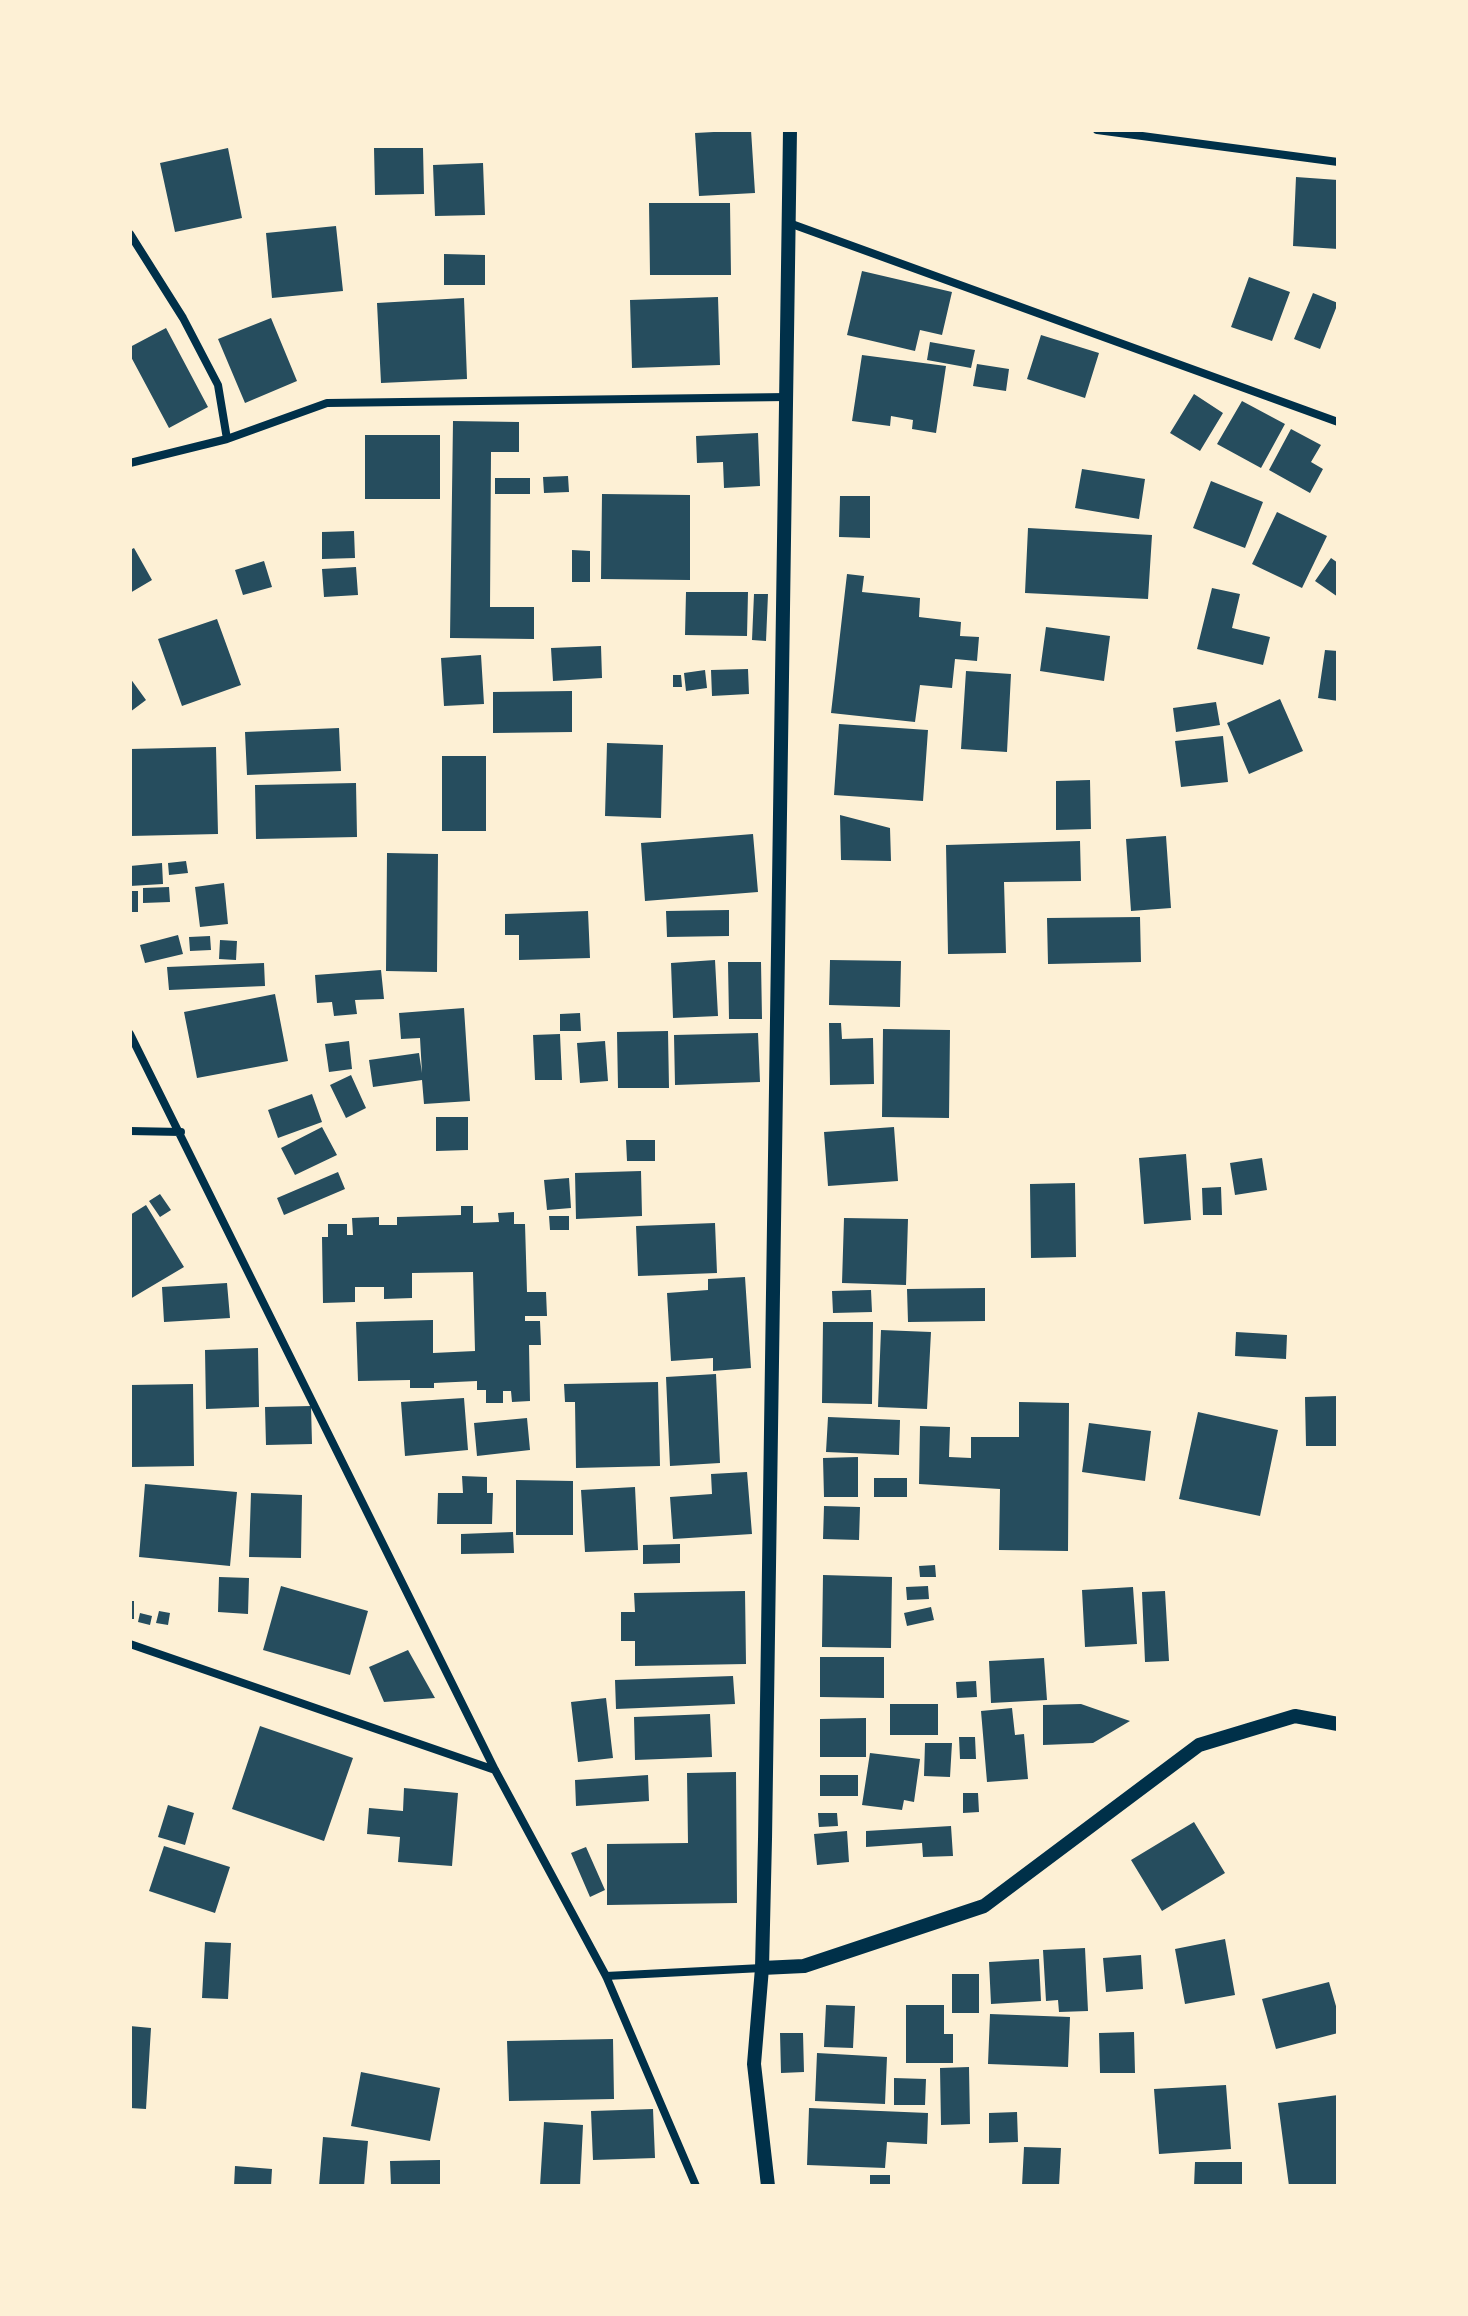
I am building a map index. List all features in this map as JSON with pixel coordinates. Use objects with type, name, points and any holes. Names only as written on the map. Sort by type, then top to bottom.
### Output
[{"type":"street","points":[[768,2186],[754,2064],[762,1968],[790,130]]},
{"type":"street","points":[[1097,130],[1338,162]]},
{"type":"street","points":[[789,223],[1338,422]]},
{"type":"street","points":[[130,234],[183,318],[218,385],[227,439]]},
{"type":"street","points":[[130,463],[227,439],[327,403],[787,397]]},
{"type":"street","points":[[130,1034],[495,1770],[606,1976],[696,2186]]},
{"type":"street","points":[[130,1131],[181,1132]]},
{"type":"street","points":[[130,1644],[495,1770]]},
{"type":"street","points":[[606,1976],[804,1966],[984,1906],[1199,1745],[1295,1716],[1338,1724]]},
{"type":"building","points":[[751,130],[755,193],[699,196],[695,133]]},
{"type":"building","points":[[228,148],[242,218],[175,232],[160,163]]},
{"type":"building","points":[[374,148],[423,148],[424,194],[375,195]]},
{"type":"building","points":[[483,163],[485,215],[435,216],[433,165]]},
{"type":"building","points":[[1296,177],[1338,180],[1338,249],[1293,246]]},
{"type":"building","points":[[649,203],[730,203],[731,275],[650,275]]},
{"type":"building","points":[[336,226],[343,291],[272,298],[266,233]]},
{"type":"building","points":[[444,254],[485,255],[485,285],[444,285]]},
{"type":"building","points":[[862,271],[952,292],[942,335],[920,330],[915,351],[847,335]]},
{"type":"building","points":[[1249,277],[1290,292],[1272,341],[1231,327]]},
{"type":"building","points":[[1313,293],[1338,303],[1320,349],[1294,339]]},
{"type":"building","points":[[718,297],[720,365],[632,368],[630,300]]},
{"type":"building","points":[[464,298],[467,379],[381,383],[377,303]]},
{"type":"building","points":[[271,318],[297,381],[245,403],[218,339]]},
{"type":"building","points":[[166,328],[208,407],[169,428],[130,355],[130,347]]},
{"type":"building","points":[[1041,335],[1099,353],[1085,398],[1027,379]]},
{"type":"building","points":[[930,342],[975,350],[971,368],[927,360]]},
{"type":"building","points":[[862,355],[946,366],[936,433],[912,429],[913,420],[891,416],[890,426],[852,421]]},
{"type":"building","points":[[977,364],[1009,369],[1006,391],[973,386]]},
{"type":"building","points":[[1194,394],[1223,413],[1200,451],[1170,433]]},
{"type":"building","points":[[1242,401],[1285,424],[1261,468],[1217,444]]},
{"type":"building","points":[[453,421],[519,422],[519,452],[491,452],[490,607],[534,607],[534,639],[450,638]]},
{"type":"building","points":[[1291,429],[1321,445],[1311,462],[1323,469],[1310,493],[1269,470]]},
{"type":"building","points":[[758,433],[760,486],[724,488],[723,462],[697,463],[696,436]]},
{"type":"building","points":[[365,435],[440,435],[440,499],[365,499]]},
{"type":"building","points":[[1082,469],[1145,479],[1139,519],[1075,508]]},
{"type":"building","points":[[568,476],[569,492],[544,493],[543,477]]},
{"type":"building","points":[[495,478],[530,478],[530,494],[495,494]]},
{"type":"building","points":[[1211,481],[1263,502],[1245,548],[1193,528]]},
{"type":"building","points":[[602,494],[690,495],[690,580],[601,579]]},
{"type":"building","points":[[840,496],[870,496],[870,538],[839,537]]},
{"type":"building","points":[[1277,512],[1327,536],[1302,588],[1252,564]]},
{"type":"building","points":[[1028,528],[1152,535],[1148,599],[1025,593]]},
{"type":"building","points":[[354,531],[355,558],[322,559],[322,532]]},
{"type":"building","points":[[134,548],[152,580],[130,593],[130,550]]},
{"type":"building","points":[[572,550],[590,551],[590,582],[572,582]]},
{"type":"building","points":[[1331,558],[1338,563],[1338,597],[1315,581]]},
{"type":"building","points":[[264,561],[272,587],[243,595],[235,570]]},
{"type":"building","points":[[356,567],[358,595],[324,597],[322,569]]},
{"type":"building","points":[[847,574],[864,576],[862,592],[920,598],[919,617],[961,622],[960,636],[979,637],[977,661],[955,659],[952,688],[920,685],[915,722],[831,713]]},
{"type":"building","points":[[1212,588],[1240,594],[1232,628],[1270,637],[1263,665],[1197,649]]},
{"type":"building","points":[[686,592],[748,592],[747,636],[685,635]]},
{"type":"building","points":[[754,594],[768,594],[766,641],[752,640]]},
{"type":"building","points":[[217,619],[241,685],[182,706],[158,639]]},
{"type":"building","points":[[1046,627],[1110,636],[1104,681],[1040,671]]},
{"type":"building","points":[[601,646],[602,678],[553,681],[551,648]]},
{"type":"building","points":[[1325,650],[1338,651],[1338,701],[1318,698]]},
{"type":"building","points":[[481,655],[484,704],[444,706],[441,658]]},
{"type":"building","points":[[748,669],[749,694],[712,696],[711,670]]},
{"type":"building","points":[[705,670],[707,688],[686,691],[684,673]]},
{"type":"building","points":[[966,671],[1011,674],[1007,752],[961,749]]},
{"type":"building","points":[[673,675],[681,675],[682,687],[673,687]]},
{"type":"building","points":[[130,678],[146,700],[130,712]]},
{"type":"building","points":[[572,691],[572,732],[493,733],[493,692]]},
{"type":"building","points":[[1280,699],[1303,751],[1249,774],[1227,723]]},
{"type":"building","points":[[1216,702],[1220,725],[1176,732],[1173,708]]},
{"type":"building","points":[[839,724],[928,730],[923,801],[834,795]]},
{"type":"building","points":[[339,728],[341,771],[247,775],[245,732]]},
{"type":"building","points":[[1223,736],[1228,782],[1181,787],[1175,741]]},
{"type":"building","points":[[607,743],[663,745],[661,818],[605,816]]},
{"type":"building","points":[[216,747],[218,834],[130,836],[130,749]]},
{"type":"building","points":[[442,756],[486,756],[486,831],[442,831]]},
{"type":"building","points":[[1090,780],[1091,829],[1056,830],[1056,781]]},
{"type":"building","points":[[356,783],[357,837],[256,839],[255,785]]},
{"type":"building","points":[[840,815],[890,828],[891,861],[841,860]]},
{"type":"building","points":[[753,834],[758,892],[645,901],[641,843]]},
{"type":"building","points":[[1166,836],[1171,908],[1131,911],[1126,839]]},
{"type":"building","points":[[1080,841],[1081,881],[1004,882],[1006,953],[948,954],[946,845]]},
{"type":"building","points":[[387,853],[438,854],[437,972],[386,971]]},
{"type":"building","points":[[186,861],[188,873],[169,875],[168,863]]},
{"type":"building","points":[[162,863],[163,884],[130,886],[130,866]]},
{"type":"building","points":[[224,883],[228,924],[200,927],[195,887]]},
{"type":"building","points":[[169,887],[170,902],[143,903],[143,888]]},
{"type":"building","points":[[130,891],[138,891],[138,912],[130,912]]},
{"type":"building","points":[[729,910],[729,936],[667,937],[666,911]]},
{"type":"building","points":[[588,911],[590,958],[519,960],[519,935],[505,935],[505,914]]},
{"type":"building","points":[[1140,917],[1141,962],[1048,964],[1047,918]]},
{"type":"building","points":[[178,935],[183,954],[145,963],[140,945]]},
{"type":"building","points":[[210,936],[211,950],[190,951],[189,937]]},
{"type":"building","points":[[220,940],[237,941],[236,960],[219,959]]},
{"type":"building","points":[[715,960],[718,1016],[673,1018],[671,963]]},
{"type":"building","points":[[830,960],[901,961],[900,1007],[829,1005]]},
{"type":"building","points":[[728,962],[761,962],[762,1019],[729,1019]]},
{"type":"building","points":[[264,963],[265,986],[169,990],[167,967]]},
{"type":"building","points":[[381,970],[384,999],[355,1000],[357,1014],[334,1016],[332,1002],[317,1003],[315,975]]},
{"type":"building","points":[[275,994],[288,1061],[197,1078],[184,1012]]},
{"type":"building","points":[[464,1008],[470,1101],[424,1104],[422,1080],[373,1087],[369,1060],[419,1053],[422,1073],[420,1038],[401,1039],[399,1013]]},
{"type":"building","points":[[580,1013],[581,1031],[560,1031],[560,1014]]},
{"type":"building","points":[[829,1023],[841,1023],[842,1039],[873,1038],[874,1084],[830,1085]]},
{"type":"building","points":[[883,1029],[950,1030],[949,1118],[882,1117]]},
{"type":"building","points":[[668,1031],[669,1088],[618,1088],[617,1032]]},
{"type":"building","points":[[758,1033],[760,1082],[675,1085],[674,1035]]},
{"type":"building","points":[[560,1034],[562,1080],[535,1080],[533,1035]]},
{"type":"building","points":[[349,1041],[352,1069],[329,1072],[325,1044]]},
{"type":"building","points":[[605,1041],[608,1081],[580,1083],[577,1043]]},
{"type":"building","points":[[351,1075],[366,1108],[346,1118],[330,1085]]},
{"type":"building","points":[[312,1094],[322,1122],[278,1138],[268,1110]]},
{"type":"building","points":[[436,1117],[468,1117],[468,1150],[436,1151]]},
{"type":"building","points":[[322,1127],[337,1155],[295,1175],[281,1148]]},
{"type":"building","points":[[894,1127],[898,1181],[828,1186],[824,1132]]},
{"type":"building","points":[[626,1140],[655,1140],[655,1161],[627,1161]]},
{"type":"building","points":[[1186,1154],[1191,1220],[1144,1224],[1139,1158]]},
{"type":"building","points":[[1262,1158],[1267,1190],[1235,1195],[1230,1163]]},
{"type":"building","points":[[641,1171],[642,1216],[576,1219],[575,1173]]},
{"type":"building","points":[[338,1172],[345,1189],[284,1215],[277,1198]]},
{"type":"building","points":[[569,1178],[571,1208],[547,1210],[544,1180]]},
{"type":"building","points":[[1075,1183],[1076,1257],[1031,1258],[1030,1184]]},
{"type":"building","points":[[1221,1187],[1222,1215],[1203,1215],[1202,1188]]},
{"type":"building","points":[[160,1194],[171,1210],[160,1217],[149,1201]]},
{"type":"building","points":[[146,1205],[184,1267],[130,1299],[130,1215]]},
{"type":"building","points":[[461,1206],[473,1206],[473,1223],[499,1222],[498,1213],[514,1212],[514,1224],[525,1224],[527,1292],[546,1292],[547,1316],[525,1316],[525,1321],[540,1321],[541,1345],[529,1345],[530,1401],[512,1402],[511,1391],[503,1391],[503,1403],[486,1403],[486,1390],[477,1390],[477,1381],[434,1383],[434,1388],[410,1388],[410,1380],[358,1381],[356,1322],[433,1320],[433,1353],[475,1351],[473,1272],[412,1273],[412,1298],[384,1299],[384,1287],[355,1287],[355,1302],[323,1303],[322,1237],[328,1237],[328,1224],[347,1224],[347,1235],[353,1235],[352,1218],[379,1217],[379,1225],[397,1225],[397,1217],[461,1215]]},
{"type":"building","points":[[549,1216],[569,1216],[569,1230],[550,1230]]},
{"type":"building","points":[[844,1218],[908,1219],[906,1285],[842,1283]]},
{"type":"building","points":[[715,1223],[717,1273],[638,1276],[636,1226]]},
{"type":"building","points":[[745,1277],[751,1368],[713,1371],[713,1358],[671,1361],[667,1293],[708,1290],[708,1279]]},
{"type":"building","points":[[227,1283],[230,1318],[164,1322],[162,1287]]},
{"type":"building","points":[[985,1288],[985,1321],[908,1322],[907,1289]]},
{"type":"building","points":[[871,1290],[872,1312],[833,1313],[832,1291]]},
{"type":"building","points":[[823,1322],[873,1322],[872,1404],[822,1403]]},
{"type":"building","points":[[881,1330],[931,1332],[927,1409],[878,1407]]},
{"type":"building","points":[[1236,1332],[1287,1335],[1286,1359],[1235,1356]]},
{"type":"building","points":[[258,1348],[259,1407],[206,1409],[205,1350]]},
{"type":"building","points":[[716,1374],[720,1463],[670,1466],[666,1377]]},
{"type":"building","points":[[658,1382],[660,1466],[576,1468],[575,1402],[565,1402],[564,1384]]},
{"type":"building","points":[[193,1384],[194,1466],[130,1467],[130,1385]]},
{"type":"building","points":[[1338,1396],[1338,1446],[1306,1446],[1305,1397]]},
{"type":"building","points":[[464,1398],[468,1450],[405,1456],[401,1402]]},
{"type":"building","points":[[1019,1402],[1069,1403],[1068,1551],[999,1550],[1000,1489],[919,1484],[920,1426],[950,1427],[949,1457],[971,1458],[971,1437],[1019,1437]]},
{"type":"building","points":[[311,1406],[312,1444],[266,1445],[265,1407]]},
{"type":"building","points":[[1198,1412],[1278,1430],[1260,1516],[1179,1499]]},
{"type":"building","points":[[828,1417],[900,1420],[899,1455],[826,1452]]},
{"type":"building","points":[[527,1418],[530,1450],[477,1456],[474,1423]]},
{"type":"building","points":[[1089,1423],[1151,1431],[1145,1481],[1082,1472]]},
{"type":"building","points":[[858,1457],[858,1497],[824,1497],[823,1458]]},
{"type":"building","points":[[747,1472],[752,1534],[673,1539],[670,1497],[712,1494],[711,1474]]},
{"type":"building","points":[[462,1476],[487,1477],[487,1493],[493,1493],[492,1524],[437,1524],[438,1493],[463,1493]]},
{"type":"building","points":[[874,1478],[907,1478],[907,1497],[874,1497]]},
{"type":"building","points":[[516,1480],[573,1481],[573,1535],[516,1535]]},
{"type":"building","points":[[145,1484],[237,1492],[230,1566],[139,1557]]},
{"type":"building","points":[[635,1487],[638,1550],[585,1552],[581,1490]]},
{"type":"building","points":[[251,1493],[302,1495],[301,1558],[249,1557]]},
{"type":"building","points":[[824,1506],[860,1507],[859,1540],[823,1539]]},
{"type":"building","points":[[513,1532],[514,1553],[461,1554],[461,1534]]},
{"type":"building","points":[[680,1544],[680,1563],[643,1564],[643,1545]]},
{"type":"building","points":[[935,1565],[936,1577],[920,1577],[919,1566]]},
{"type":"building","points":[[823,1575],[892,1577],[891,1648],[822,1647]]},
{"type":"building","points":[[219,1577],[249,1578],[248,1614],[218,1612]]},
{"type":"building","points":[[281,1586],[368,1611],[350,1675],[263,1650]]},
{"type":"building","points":[[928,1586],[929,1599],[907,1600],[906,1587]]},
{"type":"building","points":[[1133,1587],[1137,1644],[1085,1647],[1082,1590]]},
{"type":"building","points":[[745,1591],[746,1664],[635,1666],[635,1641],[621,1641],[621,1612],[635,1612],[634,1593]]},
{"type":"building","points":[[1165,1591],[1169,1661],[1145,1662],[1142,1592]]},
{"type":"building","points":[[130,1601],[134,1601],[134,1619],[130,1619]]},
{"type":"building","points":[[931,1607],[934,1620],[907,1626],[904,1613]]},
{"type":"building","points":[[159,1611],[170,1613],[168,1625],[156,1623]]},
{"type":"building","points":[[140,1613],[152,1616],[150,1625],[138,1622]]},
{"type":"building","points":[[408,1650],[435,1698],[384,1702],[369,1667]]},
{"type":"building","points":[[820,1657],[884,1657],[884,1698],[820,1697]]},
{"type":"building","points":[[1044,1658],[1047,1700],[991,1703],[989,1661]]},
{"type":"building","points":[[733,1676],[735,1704],[616,1709],[615,1680]]},
{"type":"building","points":[[976,1681],[977,1697],[957,1698],[956,1682]]},
{"type":"building","points":[[606,1698],[613,1758],[578,1762],[571,1702]]},
{"type":"building","points":[[890,1704],[938,1704],[938,1735],[890,1735]]},
{"type":"building","points":[[1081,1704],[1130,1721],[1093,1743],[1043,1745],[1043,1705]]},
{"type":"building","points":[[1012,1708],[1015,1735],[1024,1734],[1028,1779],[987,1782],[981,1711]]},
{"type":"building","points":[[710,1714],[712,1757],[635,1760],[634,1717]]},
{"type":"building","points":[[866,1718],[866,1757],[820,1757],[820,1719]]},
{"type":"building","points":[[260,1726],[353,1758],[324,1841],[232,1809]]},
{"type":"building","points":[[959,1737],[975,1737],[976,1759],[960,1759]]},
{"type":"building","points":[[925,1743],[952,1743],[950,1777],[924,1776]]},
{"type":"building","points":[[870,1753],[920,1759],[914,1802],[904,1800],[902,1810],[862,1805]]},
{"type":"building","points":[[736,1772],[737,1903],[607,1905],[607,1844],[688,1843],[687,1773]]},
{"type":"building","points":[[648,1775],[649,1801],[576,1806],[575,1780]]},
{"type":"building","points":[[820,1775],[858,1775],[858,1796],[820,1796]]},
{"type":"building","points":[[404,1788],[458,1793],[452,1866],[398,1862],[400,1837],[367,1834],[369,1808],[403,1811]]},
{"type":"building","points":[[963,1793],[978,1793],[979,1812],[963,1813]]},
{"type":"building","points":[[168,1805],[194,1813],[185,1845],[158,1837]]},
{"type":"building","points":[[818,1813],[837,1813],[838,1826],[819,1827]]},
{"type":"building","points":[[1194,1822],[1225,1873],[1162,1911],[1131,1860]]},
{"type":"building","points":[[951,1826],[953,1856],[923,1857],[922,1843],[866,1847],[866,1831]]},
{"type":"building","points":[[847,1831],[849,1862],[817,1865],[814,1834]]},
{"type":"building","points":[[164,1846],[230,1867],[215,1913],[149,1891]]},
{"type":"building","points":[[586,1847],[605,1890],[590,1897],[571,1853]]},
{"type":"building","points":[[1225,1939],[1235,1995],[1185,2004],[1175,1949]]},
{"type":"building","points":[[205,1942],[231,1943],[228,1999],[202,1998]]},
{"type":"building","points":[[1085,1948],[1088,2011],[1059,2012],[1058,2000],[1046,2001],[1043,1950]]},
{"type":"building","points":[[1141,1955],[1143,1989],[1106,1992],[1103,1958]]},
{"type":"building","points":[[1039,1959],[1041,2001],[991,2004],[989,1962]]},
{"type":"building","points":[[952,1974],[979,1974],[979,2013],[952,2013]]},
{"type":"building","points":[[1329,1982],[1338,2013],[1338,2033],[1276,2049],[1262,1999]]},
{"type":"building","points":[[826,2005],[855,2006],[853,2048],[824,2047]]},
{"type":"building","points":[[906,2005],[944,2005],[944,2034],[953,2034],[953,2063],[906,2063]]},
{"type":"building","points":[[990,2014],[1070,2017],[1068,2067],[988,2064]]},
{"type":"building","points":[[130,2026],[151,2028],[146,2109],[130,2108]]},
{"type":"building","points":[[1134,2032],[1135,2073],[1100,2073],[1099,2033]]},
{"type":"building","points":[[780,2033],[803,2033],[804,2072],[781,2073]]},
{"type":"building","points":[[613,2039],[614,2099],[509,2101],[507,2041]]},
{"type":"building","points":[[817,2053],[887,2057],[885,2104],[815,2101]]},
{"type":"building","points":[[969,2067],[970,2124],[941,2125],[940,2068]]},
{"type":"building","points":[[361,2072],[440,2088],[430,2141],[351,2126]]},
{"type":"building","points":[[894,2078],[926,2079],[925,2105],[894,2105]]},
{"type":"building","points":[[1226,2085],[1231,2149],[1159,2154],[1154,2089]]},
{"type":"building","points":[[1338,2095],[1338,2186],[1289,2186],[1278,2103]]},
{"type":"building","points":[[809,2108],[928,2113],[927,2144],[887,2142],[885,2168],[807,2165]]},
{"type":"building","points":[[653,2109],[655,2158],[593,2160],[591,2111]]},
{"type":"building","points":[[1017,2112],[1018,2142],[989,2143],[989,2113]]},
{"type":"building","points":[[544,2122],[583,2125],[580,2186],[540,2186]]},
{"type":"building","points":[[323,2137],[368,2141],[364,2186],[319,2186]]},
{"type":"building","points":[[1024,2147],[1061,2148],[1059,2186],[1022,2186]]},
{"type":"building","points":[[440,2160],[440,2186],[391,2186],[390,2161]]},
{"type":"building","points":[[1195,2162],[1242,2162],[1242,2186],[1194,2186]]},
{"type":"building","points":[[235,2166],[272,2169],[271,2186],[234,2186]]},
{"type":"building","points":[[870,2175],[890,2175],[890,2186],[870,2186]]}]
